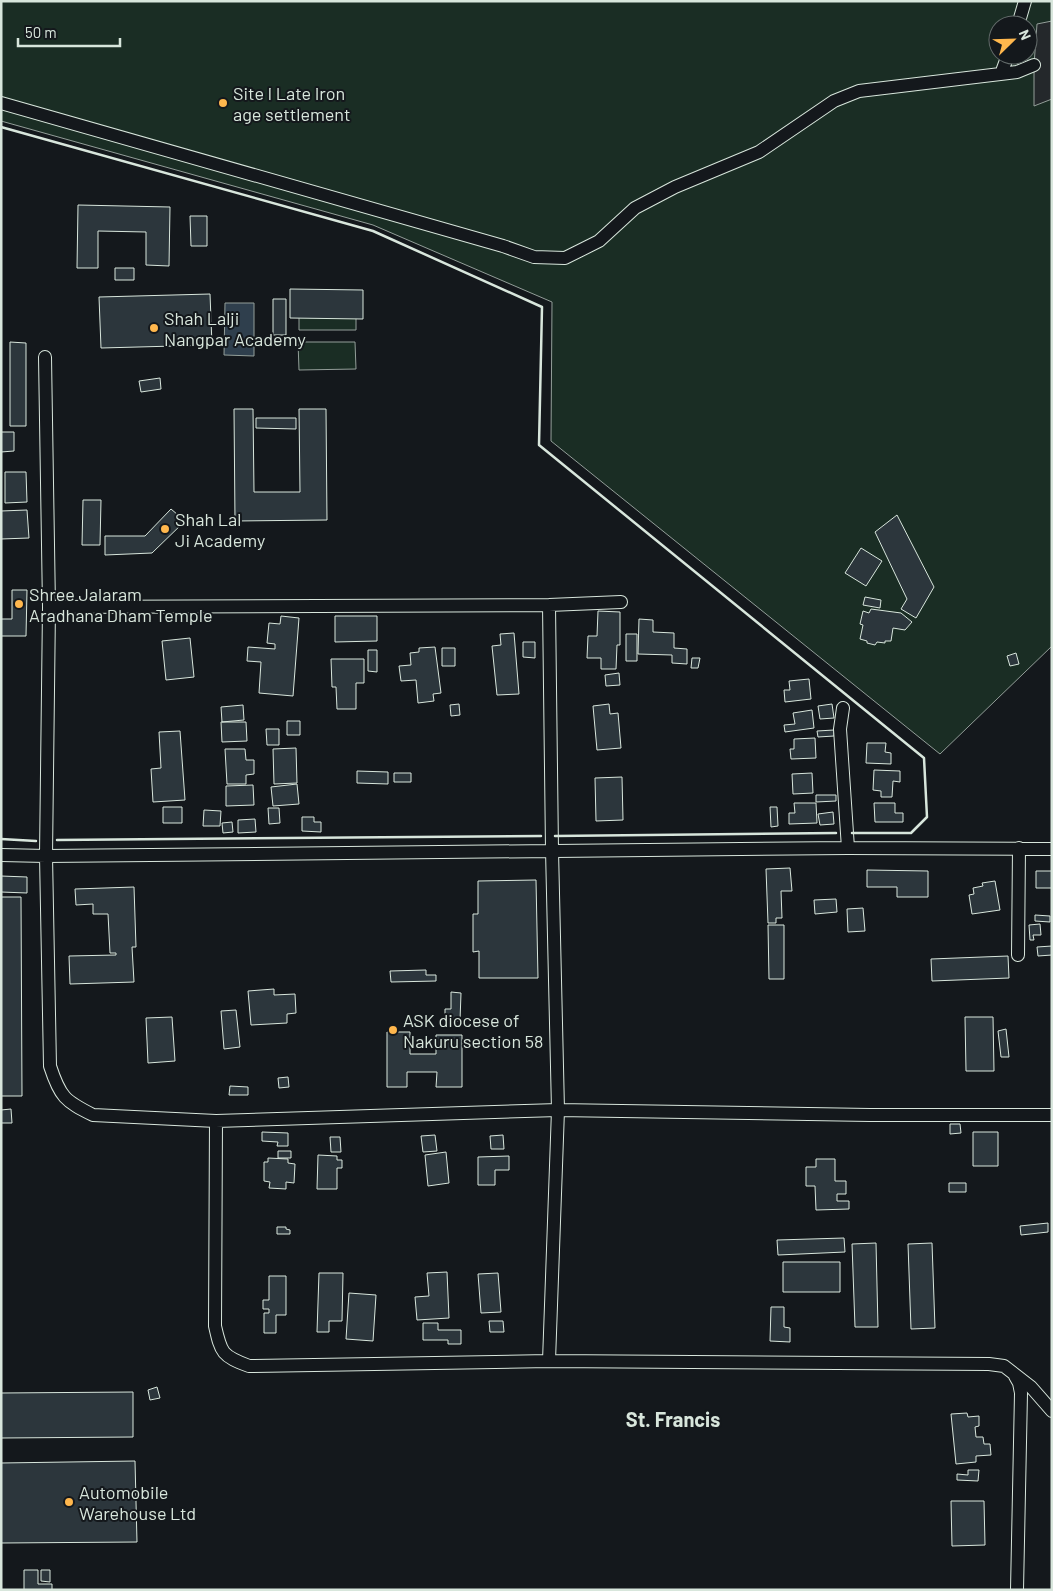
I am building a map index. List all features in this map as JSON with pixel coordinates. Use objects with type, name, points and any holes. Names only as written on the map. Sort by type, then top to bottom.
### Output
[{"type":"street","points":[[1021,15],[1025,1]]},
{"type":"street","points":[[1001,74],[1004,65]]},
{"type":"street","points":[[1,103],[534,257],[565,258],[599,241],[634,208],[676,187],[759,152],[834,100],[859,91],[1017,72],[1034,65]]},
{"type":"street","points":[[45,357],[50,607],[46,856],[50,1066],[55,1082],[63,1097],[94,1115],[216,1121],[558,1110],[870,1115],[1052,1115]]},
{"type":"street","points":[[50,607],[549,605],[621,602]]},
{"type":"street","points":[[549,605],[558,1110],[549,1361]]},
{"type":"street","points":[[843,708],[840,729],[848,848]]},
{"type":"street","points":[[1018,955],[1019,848]]},
{"type":"street","points":[[1,855],[1052,848]]},
{"type":"street","points":[[216,1121],[215,1326],[220,1349],[230,1360],[249,1366],[549,1361],[989,1364],[1004,1366],[1031,1387],[1052,1411]]},
{"type":"street","points":[[1014,1374],[1019,1383],[1021,1393],[1017,1590]]},
{"type":"green space","points":[[1,1],[1052,1],[1052,646],[940,754],[551,441],[552,302],[373,225],[1,121]]},
{"type":"green space","points":[[299,302],[356,302],[356,330],[299,330]]},
{"type":"green space","points":[[298,342],[355,342],[356,369],[299,370]]},
{"type":"shaded area","points":[[1052,21],[1052,99],[1034,106],[1034,65],[1038,65],[1038,24]]},
{"type":"water","points":[[225,303],[254,303],[254,356],[224,355]]},
{"type":"building","points":[[78,205],[170,207],[169,266],[146,265],[146,232],[98,231],[98,268],[77,268]]},
{"type":"building","points":[[190,216],[207,216],[207,246],[191,246]]},
{"type":"building","points":[[115,268],[134,268],[134,280],[115,280]]},
{"type":"building","points":[[290,289],[363,290],[363,319],[290,318]]},
{"type":"building","name":"Shah Lalji Nangpar Academy","points":[[210,294],[212,345],[101,348],[99,297]]},
{"type":"building","points":[[273,299],[286,299],[286,335],[273,335]]},
{"type":"building","points":[[10,342],[26,343],[26,426],[10,426]]},
{"type":"building","points":[[160,378],[161,389],[141,392],[139,381]]},
{"type":"building","points":[[234,409],[253,409],[254,492],[300,492],[299,409],[326,409],[327,520],[235,521]]},
{"type":"building","points":[[256,418],[296,418],[296,429],[256,428]]},
{"type":"building","points":[[1,432],[14,432],[14,451],[1,452]]},
{"type":"building","points":[[5,472],[26,472],[27,502],[5,503]]},
{"type":"building","points":[[83,500],[101,500],[100,545],[82,545]]},
{"type":"building","name":"Shah Lal Ji Academy","points":[[171,509],[185,521],[152,553],[105,555],[105,536],[145,536]]},
{"type":"building","points":[[27,510],[29,538],[1,539],[1,511]]},
{"type":"building","points":[[897,515],[934,587],[916,618],[901,609],[907,599],[875,532]]},
{"type":"building","points":[[861,548],[882,561],[866,586],[845,573]]},
{"type":"building","name":"Shree Jalaram Aradhana Dham Temple","points":[[12,590],[27,590],[26,636],[1,636],[1,619],[12,619]]},
{"type":"building","points":[[865,597],[881,600],[880,608],[863,605]]},
{"type":"building","points":[[871,609],[901,613],[912,622],[905,630],[893,628],[891,641],[885,641],[885,643],[877,642],[875,645],[867,643],[867,641],[860,639],[863,625],[860,624],[863,611],[869,613]]},
{"type":"building","points":[[598,611],[620,612],[620,645],[617,645],[616,669],[601,669],[601,658],[587,658],[588,636],[597,636]]},
{"type":"building","points":[[281,616],[299,618],[293,696],[259,693],[261,662],[247,661],[248,647],[275,649],[275,644],[267,643],[269,623],[280,624]]},
{"type":"building","points":[[335,616],[377,616],[377,641],[335,642]]},
{"type":"building","points":[[639,619],[653,620],[653,632],[674,633],[674,648],[687,649],[687,664],[672,663],[672,655],[638,654]]},
{"type":"building","points":[[514,633],[519,694],[497,695],[492,646],[501,645],[500,634]]},
{"type":"building","points":[[626,634],[637,634],[637,661],[626,661]]},
{"type":"building","points":[[190,638],[194,677],[166,680],[162,641]]},
{"type":"building","points":[[523,642],[535,642],[535,658],[523,657]]},
{"type":"building","points":[[435,647],[441,693],[433,694],[434,701],[418,703],[416,680],[401,681],[399,666],[411,665],[410,653],[419,652],[419,648]]},
{"type":"building","points":[[442,648],[455,648],[455,666],[442,666]]},
{"type":"building","points":[[368,650],[377,650],[377,672],[368,671]]},
{"type":"building","points":[[1016,653],[1019,664],[1010,666],[1007,656]]},
{"type":"building","points":[[692,658],[700,658],[698,668],[691,668]]},
{"type":"building","points":[[331,659],[364,659],[364,683],[356,683],[356,709],[337,709],[336,687],[332,687]]},
{"type":"building","points":[[619,673],[620,685],[606,686],[605,675]]},
{"type":"building","points":[[809,679],[811,699],[785,702],[784,690],[790,690],[789,681]]},
{"type":"building","points":[[459,704],[460,715],[451,716],[450,705]]},
{"type":"building","points":[[609,704],[610,714],[618,713],[621,748],[597,750],[593,706]]},
{"type":"building","points":[[832,704],[834,718],[820,719],[818,706]]},
{"type":"building","points":[[243,705],[244,720],[222,722],[221,707]]},
{"type":"building","points":[[812,710],[814,728],[785,732],[784,725],[795,724],[793,713]]},
{"type":"building","points":[[287,721],[300,721],[300,735],[287,735]]},
{"type":"building","points":[[221,722],[246,722],[247,741],[222,742]]},
{"type":"building","points":[[266,729],[279,729],[279,745],[267,745]]},
{"type":"building","points":[[834,730],[834,736],[818,737],[817,731]]},
{"type":"building","points":[[180,731],[185,800],[153,802],[151,769],[161,768],[159,732]]},
{"type":"building","points":[[815,738],[816,758],[791,759],[790,749],[794,749],[794,739]]},
{"type":"building","points":[[867,743],[886,743],[885,752],[891,753],[891,764],[866,763]]},
{"type":"building","points":[[296,748],[297,783],[274,784],[273,749]]},
{"type":"building","points":[[225,749],[245,749],[246,760],[254,760],[254,774],[246,775],[246,784],[227,784]]},
{"type":"building","points":[[874,770],[900,771],[900,782],[893,781],[892,797],[881,797],[881,791],[873,790]]},
{"type":"building","points":[[357,771],[388,772],[388,784],[357,783]]},
{"type":"building","points":[[394,773],[411,773],[411,782],[394,782]]},
{"type":"building","points":[[812,773],[813,793],[793,794],[792,774]]},
{"type":"building","points":[[622,777],[623,820],[596,821],[595,778]]},
{"type":"building","points":[[297,784],[299,804],[273,806],[271,787]]},
{"type":"building","points":[[253,785],[254,805],[226,806],[226,786]]},
{"type":"building","points":[[816,795],[836,795],[836,801],[816,802]]},
{"type":"building","points":[[794,803],[816,803],[817,823],[789,824],[789,813],[795,813]]},
{"type":"building","points":[[874,803],[895,803],[895,813],[903,813],[903,822],[875,822]]},
{"type":"building","points":[[163,807],[182,807],[182,823],[163,823]]},
{"type":"building","points":[[770,807],[777,807],[778,826],[771,827]]},
{"type":"building","points":[[268,808],[279,808],[280,823],[269,824]]},
{"type":"building","points":[[204,810],[221,811],[220,826],[203,826]]},
{"type":"building","points":[[833,812],[834,824],[820,825],[818,814]]},
{"type":"building","points":[[302,817],[314,817],[314,822],[321,822],[321,832],[302,831]]},
{"type":"building","points":[[255,819],[256,832],[238,833],[238,820]]},
{"type":"building","points":[[232,822],[233,832],[223,833],[222,823]]},
{"type":"building","points":[[790,868],[792,891],[781,891],[782,918],[776,918],[776,923],[768,923],[766,869]]},
{"type":"building","points":[[867,870],[928,871],[928,897],[897,897],[897,887],[867,887]]},
{"type":"building","points":[[1036,871],[1052,871],[1052,888],[1036,888]]},
{"type":"building","points":[[1,876],[27,877],[27,893],[1,892]]},
{"type":"building","points":[[536,880],[538,978],[479,978],[479,951],[473,952],[473,914],[478,914],[478,881]]},
{"type":"building","points":[[995,881],[1000,910],[972,914],[969,895],[974,894],[973,888],[983,886],[982,883]]},
{"type":"building","points":[[134,887],[136,947],[132,947],[134,982],[70,984],[69,956],[116,955],[116,953],[110,953],[108,914],[93,914],[93,904],[76,905],[75,889]]},
{"type":"building","points":[[1,897],[21,897],[22,1096],[1,1096]]},
{"type":"building","points":[[836,899],[837,912],[815,914],[814,900]]},
{"type":"building","points":[[863,908],[865,931],[848,932],[847,909]]},
{"type":"building","points":[[1035,915],[1050,916],[1050,922],[1035,921]]},
{"type":"building","points":[[1040,924],[1041,935],[1033,935],[1034,940],[1030,940],[1029,925]]},
{"type":"building","points":[[768,925],[784,925],[784,979],[769,979]]},
{"type":"building","points":[[1052,946],[1052,955],[1038,956],[1037,947]]},
{"type":"building","points":[[1008,956],[1009,978],[932,981],[931,959]]},
{"type":"building","points":[[426,970],[426,975],[436,975],[436,981],[391,982],[390,971]]},
{"type":"building","points":[[274,989],[274,995],[295,994],[296,1013],[287,1014],[287,1023],[251,1025],[248,991]]},
{"type":"building","points":[[451,992],[461,993],[460,1021],[445,1020],[445,1009],[451,1009]]},
{"type":"building","points":[[236,1010],[240,1047],[224,1049],[221,1011]]},
{"type":"building","points":[[172,1017],[175,1061],[148,1063],[146,1018]]},
{"type":"building","points":[[965,1017],[993,1017],[994,1071],[966,1071]]},
{"type":"building","points":[[1006,1029],[1009,1057],[1001,1057],[998,1031]]},
{"type":"building","points":[[387,1032],[410,1032],[410,1054],[436,1054],[436,1035],[462,1035],[462,1087],[436,1087],[437,1072],[407,1072],[407,1087],[387,1087]]},
{"type":"building","points":[[288,1077],[289,1087],[279,1088],[278,1078]]},
{"type":"building","points":[[230,1086],[248,1087],[248,1095],[229,1095]]},
{"type":"building","points":[[11,1109],[12,1123],[1,1123],[1,1110]]},
{"type":"building","points":[[950,1124],[960,1124],[961,1133],[950,1134]]},
{"type":"building","points":[[262,1132],[288,1133],[288,1146],[277,1146],[278,1142],[262,1141]]},
{"type":"building","points":[[973,1132],[998,1132],[998,1166],[973,1166]]},
{"type":"building","points":[[435,1135],[437,1151],[423,1152],[421,1136]]},
{"type":"building","points":[[503,1135],[504,1149],[491,1149],[490,1136]]},
{"type":"building","points":[[330,1137],[340,1137],[341,1152],[331,1152]]},
{"type":"building","points":[[278,1151],[291,1151],[291,1158],[278,1158]]},
{"type":"building","points":[[446,1152],[449,1183],[428,1186],[425,1155]]},
{"type":"building","points":[[318,1155],[337,1156],[337,1160],[342,1160],[342,1168],[337,1168],[337,1189],[317,1189]]},
{"type":"building","points":[[509,1156],[509,1170],[495,1170],[495,1185],[478,1185],[478,1157]]},
{"type":"building","points":[[268,1158],[288,1159],[288,1163],[295,1164],[294,1183],[286,1182],[286,1189],[269,1188],[270,1182],[264,1181],[264,1162],[268,1162]]},
{"type":"building","points":[[816,1159],[835,1159],[835,1181],[846,1181],[846,1194],[837,1194],[837,1201],[849,1201],[849,1209],[816,1210],[815,1186],[806,1186],[806,1167],[816,1167]]},
{"type":"building","points":[[949,1183],[966,1183],[966,1192],[949,1192]]},
{"type":"building","points":[[1048,1223],[1048,1232],[1021,1235],[1020,1226]]},
{"type":"building","points":[[277,1227],[286,1227],[286,1229],[290,1230],[290,1234],[277,1234]]},
{"type":"building","points":[[844,1238],[845,1252],[778,1255],[777,1240]]},
{"type":"building","points":[[876,1243],[878,1327],[855,1327],[852,1244]]},
{"type":"building","points":[[932,1243],[935,1328],[911,1329],[908,1244]]},
{"type":"building","points":[[783,1262],[840,1262],[840,1292],[783,1292]]},
{"type":"building","points":[[447,1272],[449,1318],[417,1320],[415,1297],[429,1296],[427,1273]]},
{"type":"building","points":[[319,1273],[343,1273],[342,1321],[329,1321],[329,1332],[317,1332]]},
{"type":"building","points":[[498,1273],[501,1312],[481,1313],[478,1274]]},
{"type":"building","points":[[269,1276],[286,1276],[286,1315],[276,1315],[276,1333],[264,1333],[264,1313],[269,1313],[269,1309],[263,1309],[263,1300],[269,1300]]},
{"type":"building","points":[[349,1293],[376,1295],[373,1341],[346,1339]]},
{"type":"building","points":[[771,1307],[784,1307],[784,1327],[790,1328],[790,1342],[770,1341]]},
{"type":"building","points":[[489,1321],[503,1321],[504,1332],[490,1332]]},
{"type":"building","points":[[423,1323],[438,1323],[438,1330],[461,1330],[461,1344],[448,1344],[448,1340],[423,1340]]},
{"type":"building","points":[[157,1387],[160,1398],[150,1400],[148,1390]]},
{"type":"building","name":"Automobile Warehouse Ltd","points":[[133,1392],[133,1437],[1,1438],[1,1393]]},
{"type":"building","points":[[967,1413],[968,1417],[979,1416],[979,1426],[975,1427],[976,1437],[983,1437],[984,1444],[990,1444],[991,1455],[976,1456],[976,1462],[956,1464],[951,1414]]},
{"type":"building","name":"Automobile Warehouse Ltd","points":[[135,1461],[137,1542],[1,1543],[1,1463]]},
{"type":"building","points":[[968,1470],[979,1470],[978,1481],[957,1480],[957,1474],[968,1475]]},
{"type":"building","points":[[951,1501],[984,1501],[985,1545],[952,1546]]},
{"type":"building","points":[[24,1570],[38,1570],[38,1584],[52,1584],[52,1590],[24,1590]]},
{"type":"building","points":[[41,1570],[50,1570],[50,1582],[41,1581]]},
{"type":"wall","points":[[1,127],[373,231],[542,307],[539,445],[924,758],[927,817],[911,833],[852,833]]},
{"type":"wall","points":[[555,836],[836,833]]},
{"type":"wall","points":[[57,840],[541,836]]},
{"type":"wall","points":[[1,839],[36,841]]},
{"type":"place","name":"Site I Late Iron age settlement","points":[[223,103]]},
{"type":"place","name":"Shah Lalji Nangpar Academy","points":[[154,328]]},
{"type":"place","name":"Shah Lal Ji Academy","points":[[165,529]]},
{"type":"place","name":"Shree Jalaram Aradhana Dham Temple","points":[[19,604]]},
{"type":"place","name":"ASK diocese of Nakuru section 58","points":[[393,1030]]},
{"type":"place","name":"Automobile Warehouse Ltd","points":[[69,1502]]},
{"type":"district","name":"St. Francis","points":[[673,1419]]}]
